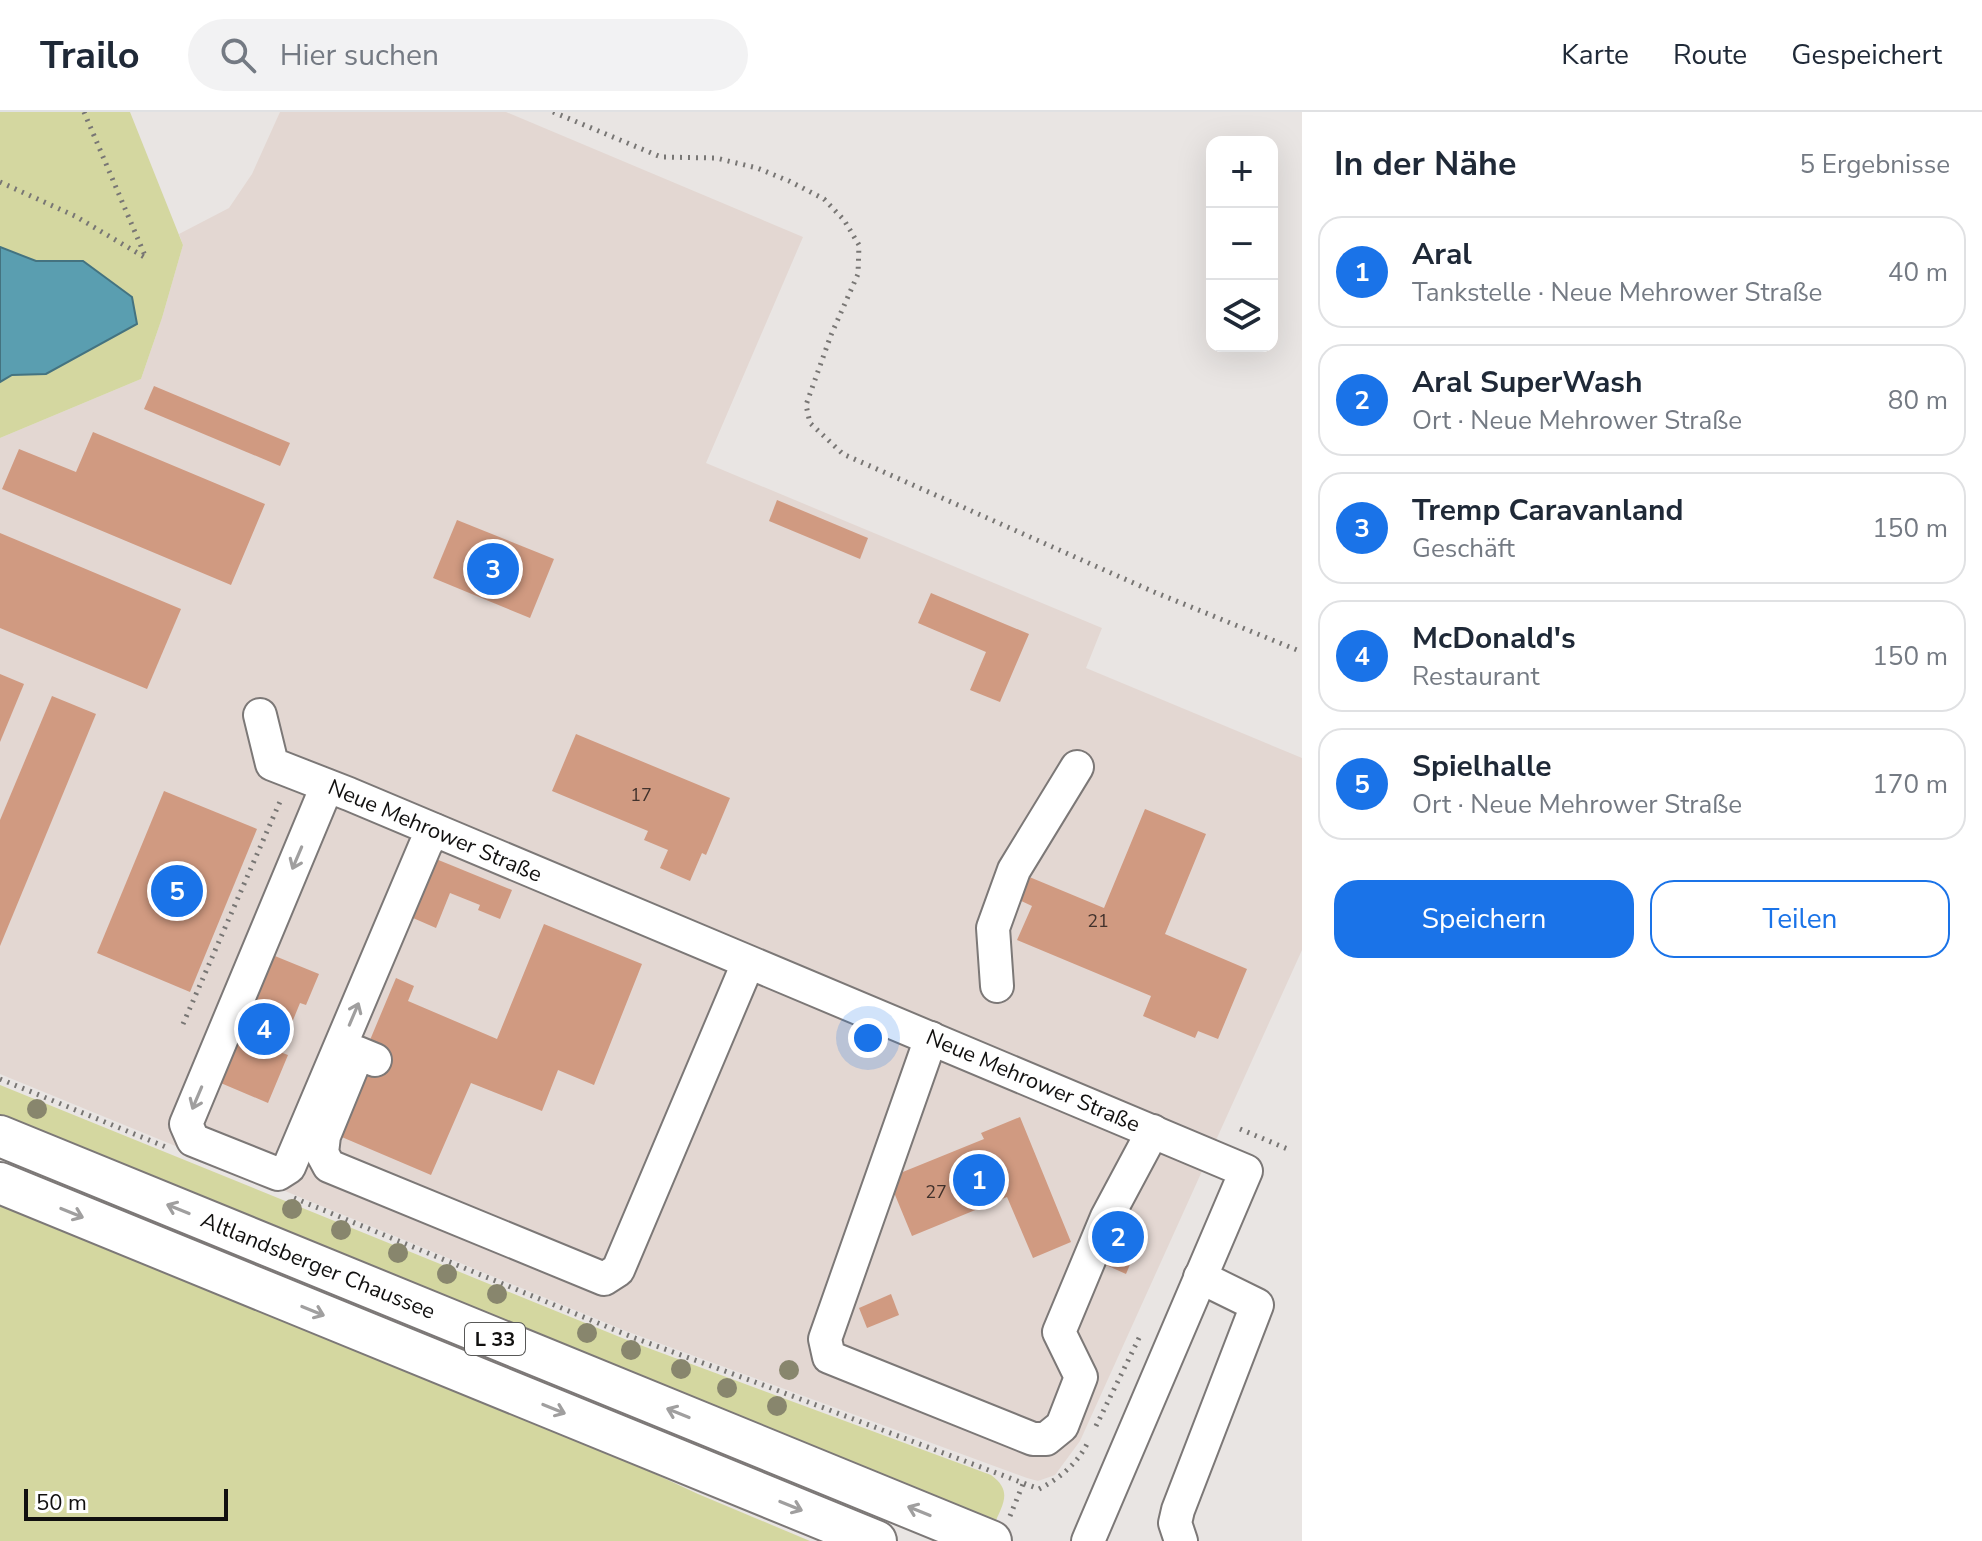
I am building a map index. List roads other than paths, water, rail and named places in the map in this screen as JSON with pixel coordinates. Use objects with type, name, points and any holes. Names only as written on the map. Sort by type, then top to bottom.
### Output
[{"type":"main road","name":"Altlandsberger Chaussee","points":[[0,1136],[991,1541]]},
{"type":"main road","name":"Altlandsberger Chaussee","points":[[0,1183],[876,1541]]},
{"type":"street","name":"Neue Mehrower Straße","points":[[260,715],[272,764],[1246,1171],[1088,1541]]},
{"type":"street","points":[[997,986],[993,928],[1008,885],[1077,767]]},
{"type":"street","points":[[327,786],[186,1124],[193,1140],[278,1174],[289,1167],[434,830]]},
{"type":"street","points":[[375,1060],[358,1053],[324,1136],[322,1153],[329,1166],[604,1279],[618,1270],[748,963]]},
{"type":"street","points":[[931,1038],[825,1339],[829,1357],[1033,1439],[1046,1439],[1062,1426],[1081,1377],[1059,1332],[1107,1217],[1153,1131]]},
{"type":"street","points":[[1181,1541],[1175,1523],[1178,1510],[1257,1305],[1200,1277]]},
{"type":"water","points":[[0,247],[36,261],[83,261],[132,297],[137,324],[46,374],[12,375],[0,382]]},
{"type":"place","name":"Tremp Caravanland","points":[[493,569]]},
{"type":"place","name":"Spielhalle","points":[[177,891]]},
{"type":"place","name":"McDonald's","points":[[264,1029]]},
{"type":"place","name":"Aral","points":[[979,1180]]},
{"type":"place","name":"Aral SuperWash","points":[[1118,1237]]}]
